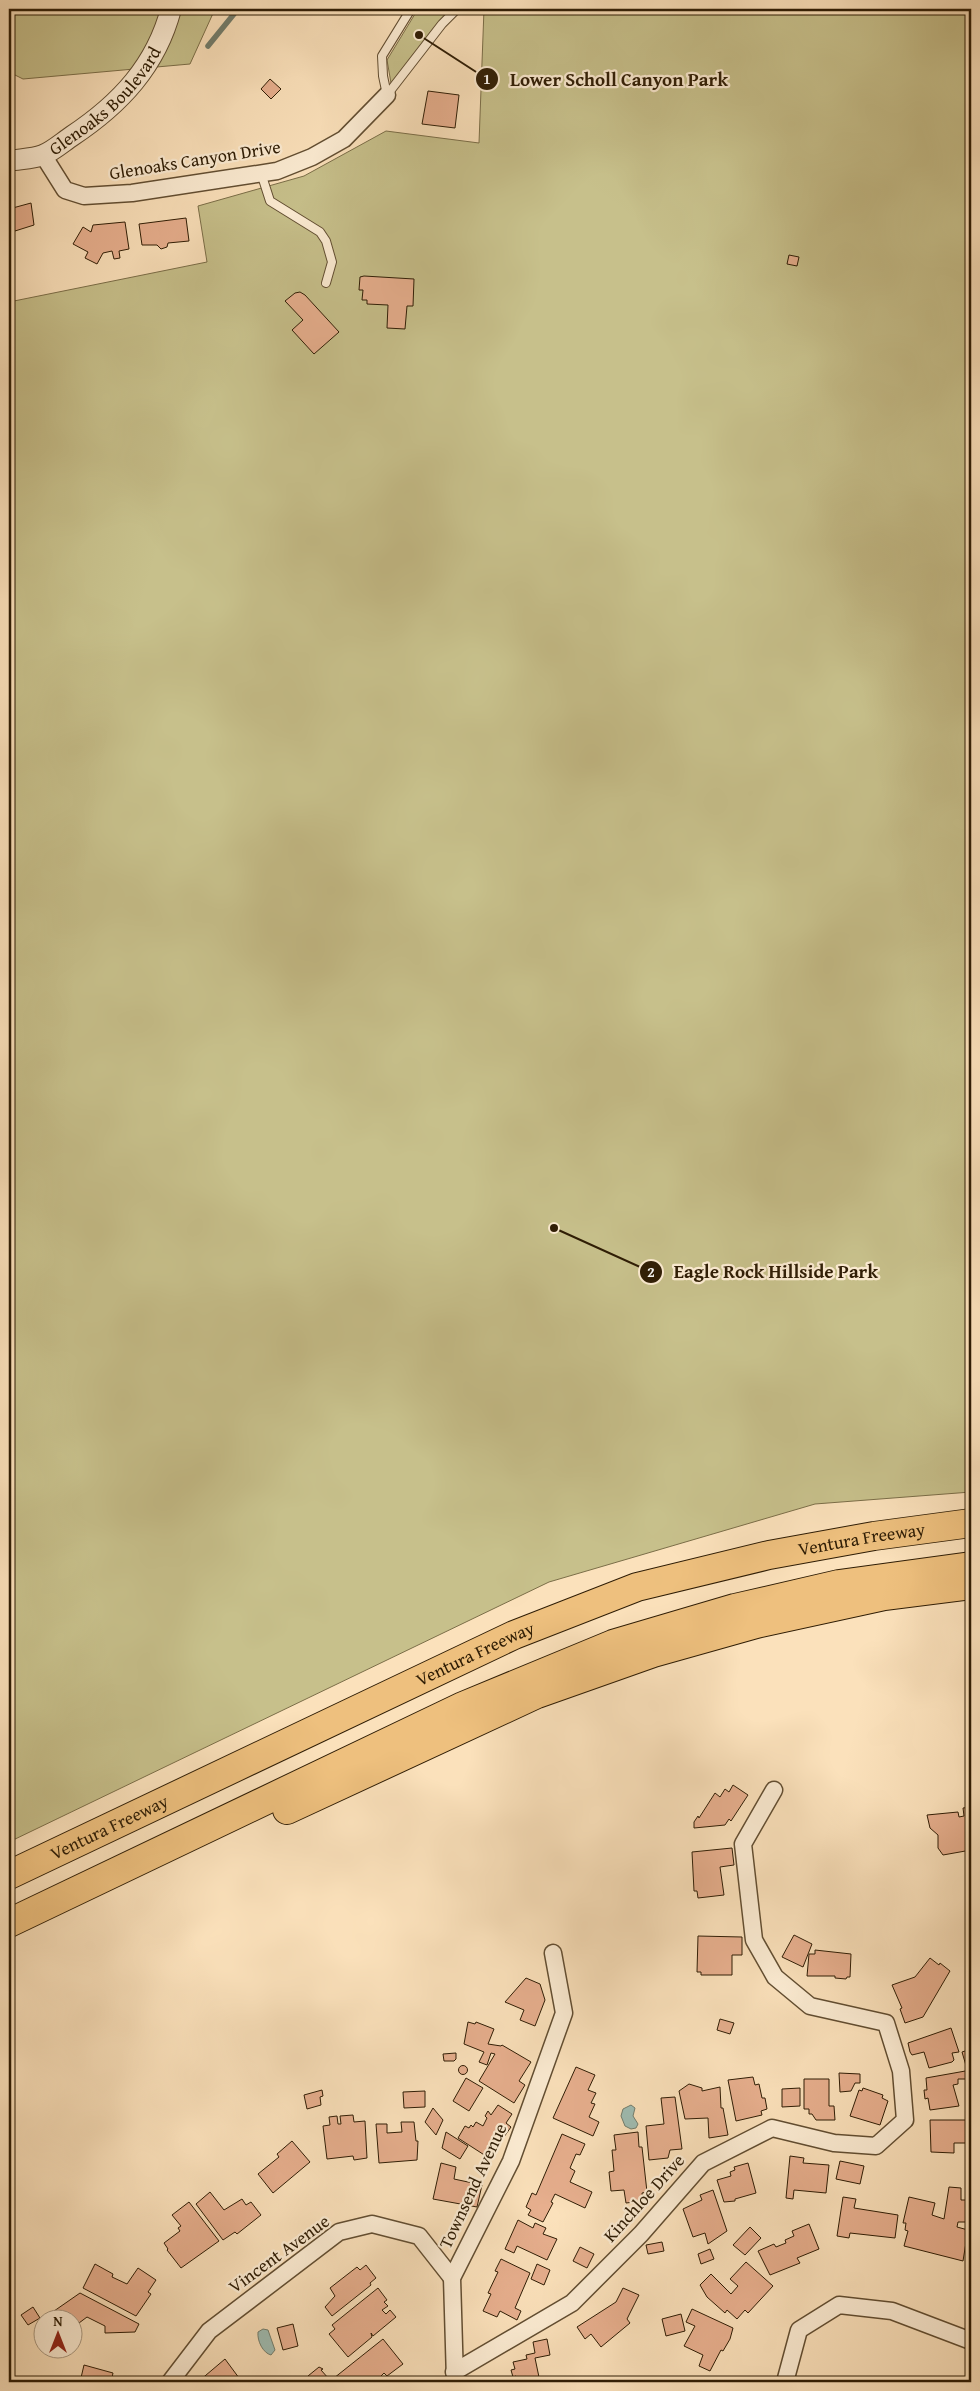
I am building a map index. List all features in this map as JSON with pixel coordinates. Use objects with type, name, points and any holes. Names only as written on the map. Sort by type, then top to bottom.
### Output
[{"type":"highway","name":"Ventura Freeway","points":[[11,1875],[514,1635],[637,1588],[769,1555],[874,1536],[971,1523]]},
{"type":"highway","points":[[874,1536],[900,1546],[971,1537]]},
{"type":"highway","points":[[9,1923],[463,1706],[613,1644],[735,1608],[839,1584],[971,1566]]},
{"type":"highway","points":[[9,1939],[537,1694],[653,1653],[756,1624],[884,1596],[971,1586]]},
{"type":"street","name":"Glenoaks Boulevard","points":[[9,161],[43,155],[106,111],[131,88],[165,31],[171,9]]},
{"type":"street","name":"Glenoaks Canyon Drive","points":[[43,155],[65,190],[84,196],[132,193],[277,171],[312,157],[344,139],[387,96]]},
{"type":"street","name":"Kinchloe Drive","points":[[454,2377],[572,2303],[641,2234],[703,2163],[772,2128],[834,2143],[876,2146],[905,2120],[901,2071],[886,2023],[810,2006],[775,1977],[754,1940],[743,1844],[774,1790]]},
{"type":"street","name":"Townsend Avenue","points":[[454,2377],[452,2278],[511,2161],[564,2013],[553,1953]]},
{"type":"street","name":"Vincent Avenue","points":[[170,2382],[210,2331],[339,2232],[372,2224],[419,2236],[452,2278]]},
{"type":"street","points":[[784,2382],[799,2330],[839,2305],[892,2311],[971,2341]]},
{"type":"lane","points":[[387,96],[382,56],[410,9]]},
{"type":"lane","name":"Glenoaks Canyon Drive","points":[[387,96],[442,24],[457,9]]},
{"type":"lane","points":[[261,173],[270,201],[320,232],[326,241],[332,262],[326,283]]},
{"type":"shaded area","points":[[9,9],[215,9],[190,64],[23,79],[9,72]]},
{"type":"shaded area","points":[[418,9],[460,9],[391,83],[387,60]]},
{"type":"shaded area","points":[[484,9],[971,9],[971,1492],[815,1504],[549,1582],[9,1842],[9,302],[207,262],[198,206],[304,176],[386,131],[479,143]]},
{"type":"water","points":[[631,2105],[635,2108],[633,2116],[638,2124],[636,2128],[631,2129],[625,2126],[621,2116],[623,2109]]},
{"type":"water","points":[[263,2329],[268,2330],[275,2350],[271,2355],[265,2352],[260,2343],[258,2332]]},
{"type":"building","points":[[270,79],[281,89],[271,99],[261,89]]},
{"type":"building","points":[[428,91],[459,95],[455,128],[422,124]]},
{"type":"building","points":[[31,203],[34,225],[15,231],[14,228],[10,228],[13,248],[9,248],[9,209]]},
{"type":"building","points":[[186,218],[189,241],[168,243],[167,247],[161,249],[157,245],[142,245],[139,224]]},
{"type":"building","points":[[125,222],[129,249],[119,251],[120,258],[114,259],[112,251],[103,253],[97,264],[85,258],[88,252],[73,244],[83,227],[91,232],[93,225]]},
{"type":"building","points":[[789,255],[799,257],[797,266],[787,264]]},
{"type":"building","points":[[360,277],[414,279],[413,306],[407,306],[405,329],[387,328],[388,305],[367,304],[367,300],[362,300],[363,290],[359,290]]},
{"type":"building","points":[[300,292],[339,332],[314,354],[292,330],[303,320],[285,301],[295,293]]},
{"type":"building","points":[[733,1785],[748,1795],[731,1821],[729,1819],[725,1825],[694,1828],[694,1822],[698,1816],[699,1818],[715,1793],[720,1797],[725,1789],[729,1792]]},
{"type":"building","points":[[971,1807],[971,1850],[943,1855],[938,1848],[938,1835],[930,1828],[927,1815],[958,1812],[959,1817],[964,1816],[963,1808]]},
{"type":"building","points":[[732,1848],[734,1865],[720,1867],[724,1895],[698,1898],[697,1891],[694,1891],[692,1852]]},
{"type":"building","points":[[794,1935],[812,1944],[803,1967],[782,1957]]},
{"type":"building","points":[[698,1936],[742,1937],[742,1955],[732,1955],[732,1975],[701,1975],[701,1972],[697,1972]]},
{"type":"building","points":[[815,1950],[851,1954],[850,1977],[846,1979],[835,1978],[835,1976],[807,1976],[809,1954],[815,1954]]},
{"type":"building","points":[[930,1958],[950,1971],[923,2017],[905,2023],[900,2009],[902,2008],[892,1985],[915,1977]]},
{"type":"building","points":[[526,1978],[540,1984],[545,2000],[535,2026],[520,2020],[524,2010],[505,2002]]},
{"type":"building","points":[[720,2019],[734,2023],[730,2034],[717,2030]]},
{"type":"building","points":[[468,2022],[475,2024],[476,2022],[494,2029],[488,2044],[502,2045],[531,2062],[519,2081],[525,2085],[514,2103],[479,2081],[495,2054],[491,2053],[487,2065],[479,2062],[484,2052],[464,2044]]},
{"type":"building","points":[[951,2028],[959,2052],[952,2053],[954,2060],[952,2062],[929,2068],[924,2052],[912,2055],[910,2052],[908,2043]]},
{"type":"building","points":[[971,2049],[971,2068],[967,2069],[962,2052]]},
{"type":"building","points":[[456,2053],[454,2061],[444,2061],[443,2054]]},
{"type":"building","points":[[463,2065],[468,2070],[463,2075],[458,2070]]},
{"type":"building","points":[[576,2067],[595,2075],[588,2090],[596,2093],[591,2103],[595,2104],[589,2117],[599,2122],[593,2136],[553,2118]]},
{"type":"building","points":[[971,2070],[971,2079],[958,2079],[958,2084],[953,2085],[959,2106],[930,2110],[928,2098],[925,2099],[924,2090],[927,2090],[926,2078]]},
{"type":"building","points":[[839,2073],[860,2074],[860,2083],[855,2083],[851,2091],[840,2092]]},
{"type":"building","points":[[753,2077],[755,2085],[759,2084],[767,2109],[761,2111],[762,2115],[736,2121],[728,2080]]},
{"type":"building","points":[[466,2078],[483,2088],[469,2111],[453,2101]]},
{"type":"building","points":[[804,2079],[829,2079],[829,2106],[834,2106],[835,2120],[816,2120],[812,2114],[809,2114],[809,2109],[804,2109]]},
{"type":"building","points":[[689,2084],[702,2088],[702,2091],[720,2087],[721,2108],[723,2108],[728,2135],[709,2138],[708,2118],[685,2119],[679,2091]]},
{"type":"building","points":[[800,2088],[800,2106],[782,2107],[782,2089]]},
{"type":"building","points":[[863,2088],[883,2095],[882,2098],[888,2101],[880,2125],[850,2116],[859,2090],[862,2091]]},
{"type":"building","points":[[322,2090],[323,2096],[320,2097],[321,2105],[307,2109],[304,2095]]},
{"type":"building","points":[[425,2091],[425,2107],[404,2108],[403,2092]]},
{"type":"building","points":[[675,2097],[682,2149],[670,2150],[668,2158],[649,2160],[646,2126],[664,2124],[661,2098]]},
{"type":"building","points":[[498,2105],[512,2114],[506,2123],[511,2127],[489,2158],[458,2138],[465,2126],[469,2128],[471,2125],[473,2127],[476,2122],[483,2126],[488,2111],[491,2115]]},
{"type":"building","points":[[433,2108],[443,2120],[436,2135],[425,2122]]},
{"type":"building","points":[[353,2115],[354,2122],[365,2121],[367,2158],[354,2160],[353,2156],[327,2159],[323,2126],[330,2125],[329,2117],[337,2116],[338,2124],[341,2124],[340,2116]]},
{"type":"building","points":[[930,2120],[971,2120],[971,2143],[954,2143],[954,2153],[931,2152]]},
{"type":"building","points":[[401,2122],[414,2122],[416,2141],[418,2141],[417,2160],[379,2163],[376,2124],[387,2124],[387,2133],[402,2132]]},
{"type":"building","points":[[446,2132],[468,2146],[460,2159],[442,2148]]},
{"type":"building","points":[[638,2132],[639,2147],[642,2147],[647,2192],[642,2193],[643,2201],[626,2203],[624,2190],[611,2191],[609,2172],[614,2171],[612,2150],[616,2150],[614,2135]]},
{"type":"building","points":[[562,2134],[585,2144],[580,2155],[576,2154],[570,2168],[575,2171],[570,2182],[592,2192],[585,2208],[555,2194],[551,2202],[553,2203],[543,2222],[528,2215],[531,2210],[526,2207],[532,2193],[536,2195]]},
{"type":"building","points":[[292,2141],[310,2162],[273,2193],[258,2174],[279,2157],[277,2154]]},
{"type":"building","points":[[790,2156],[804,2158],[803,2163],[829,2165],[826,2193],[794,2190],[793,2199],[786,2198]]},
{"type":"building","points":[[840,2161],[864,2166],[860,2184],[836,2179]]},
{"type":"building","points":[[441,2163],[456,2167],[454,2179],[482,2185],[477,2207],[433,2199]]},
{"type":"building","points":[[748,2163],[756,2193],[735,2199],[735,2201],[724,2202],[717,2180],[731,2176],[730,2172],[735,2170],[734,2167]]},
{"type":"building","points":[[949,2187],[961,2188],[961,2200],[966,2200],[969,2220],[968,2222],[958,2222],[957,2227],[968,2230],[963,2261],[904,2246],[908,2231],[905,2230],[906,2223],[903,2223],[909,2197],[935,2203],[932,2215],[944,2219]]},
{"type":"building","points":[[713,2190],[727,2231],[708,2244],[705,2233],[693,2237],[683,2209],[702,2200],[700,2195]]},
{"type":"building","points":[[210,2192],[224,2210],[242,2199],[246,2205],[251,2202],[261,2215],[237,2234],[235,2232],[223,2240],[196,2204]]},
{"type":"building","points":[[843,2197],[856,2199],[854,2208],[898,2215],[895,2238],[850,2233],[849,2238],[837,2236]]},
{"type":"building","points":[[189,2202],[219,2241],[181,2268],[164,2243],[180,2231],[178,2228],[181,2226],[172,2215]]},
{"type":"building","points":[[518,2220],[533,2228],[535,2223],[546,2228],[543,2234],[557,2239],[547,2260],[517,2246],[514,2253],[505,2249]]},
{"type":"building","points":[[809,2224],[819,2249],[797,2258],[800,2263],[770,2275],[758,2251],[774,2244],[776,2247],[786,2243],[785,2240],[794,2236],[792,2231]]},
{"type":"building","points":[[750,2227],[761,2238],[745,2255],[733,2245]]},
{"type":"building","points":[[662,2242],[664,2251],[648,2254],[646,2245]]},
{"type":"building","points":[[580,2247],[594,2254],[587,2268],[573,2261]]},
{"type":"building","points":[[710,2249],[714,2259],[701,2264],[698,2254]]},
{"type":"building","points":[[501,2259],[530,2273],[515,2308],[521,2311],[517,2320],[500,2311],[497,2317],[483,2311],[491,2294],[488,2293],[498,2272],[495,2271]]},
{"type":"building","points":[[746,2262],[773,2286],[748,2313],[745,2310],[737,2319],[727,2310],[725,2313],[707,2297],[700,2285],[711,2274],[731,2294],[738,2286],[730,2279]]},
{"type":"building","points":[[95,2264],[113,2274],[112,2277],[127,2284],[138,2268],[156,2280],[148,2292],[151,2294],[136,2316],[83,2288]]},
{"type":"building","points":[[537,2264],[550,2270],[544,2285],[531,2279]]},
{"type":"building","points":[[366,2265],[376,2278],[370,2283],[371,2285],[332,2316],[325,2307],[335,2296],[330,2288],[357,2267],[360,2270]]},
{"type":"building","points":[[378,2288],[387,2300],[384,2302],[388,2306],[382,2310],[386,2314],[390,2310],[396,2317],[373,2336],[371,2333],[372,2337],[348,2357],[329,2334],[335,2329],[332,2325]]},
{"type":"building","points":[[623,2288],[639,2295],[627,2319],[630,2323],[601,2347],[591,2334],[585,2339],[577,2327],[616,2302]]},
{"type":"building","points":[[80,2293],[139,2324],[135,2332],[105,2333],[105,2326],[87,2317],[82,2321],[82,2308],[58,2308]]},
{"type":"building","points":[[33,2307],[34,2308],[32,2308],[32,2323],[28,2325],[21,2315]]},
{"type":"building","points":[[692,2309],[733,2328],[730,2339],[723,2351],[721,2350],[710,2371],[699,2366],[703,2355],[684,2346],[695,2326],[686,2322]]},
{"type":"building","points":[[681,2314],[685,2331],[666,2336],[662,2319]]},
{"type":"building","points":[[293,2324],[298,2346],[283,2350],[277,2328]]},
{"type":"building","points":[[383,2339],[403,2364],[387,2376],[384,2373],[381,2376],[384,2380],[381,2382],[329,2382]]},
{"type":"building","points":[[547,2339],[550,2355],[535,2358],[540,2382],[517,2382],[516,2376],[513,2377],[511,2370],[515,2369],[513,2362],[527,2359],[526,2355],[535,2353],[533,2342]]},
{"type":"building","points":[[225,2359],[242,2382],[199,2381]]},
{"type":"building","points":[[84,2365],[113,2373],[111,2382],[80,2382]]},
{"type":"building","points":[[319,2367],[323,2369],[321,2370],[329,2379],[324,2382],[313,2382],[308,2376]]},
{"type":"waterway","points":[[208,46],[238,9]]},
{"type":"place","name":"Lower Scholl Canyon Park","points":[[419,35]]},
{"type":"place","name":"Eagle Rock Hillside Park","points":[[554,1228]]}]
